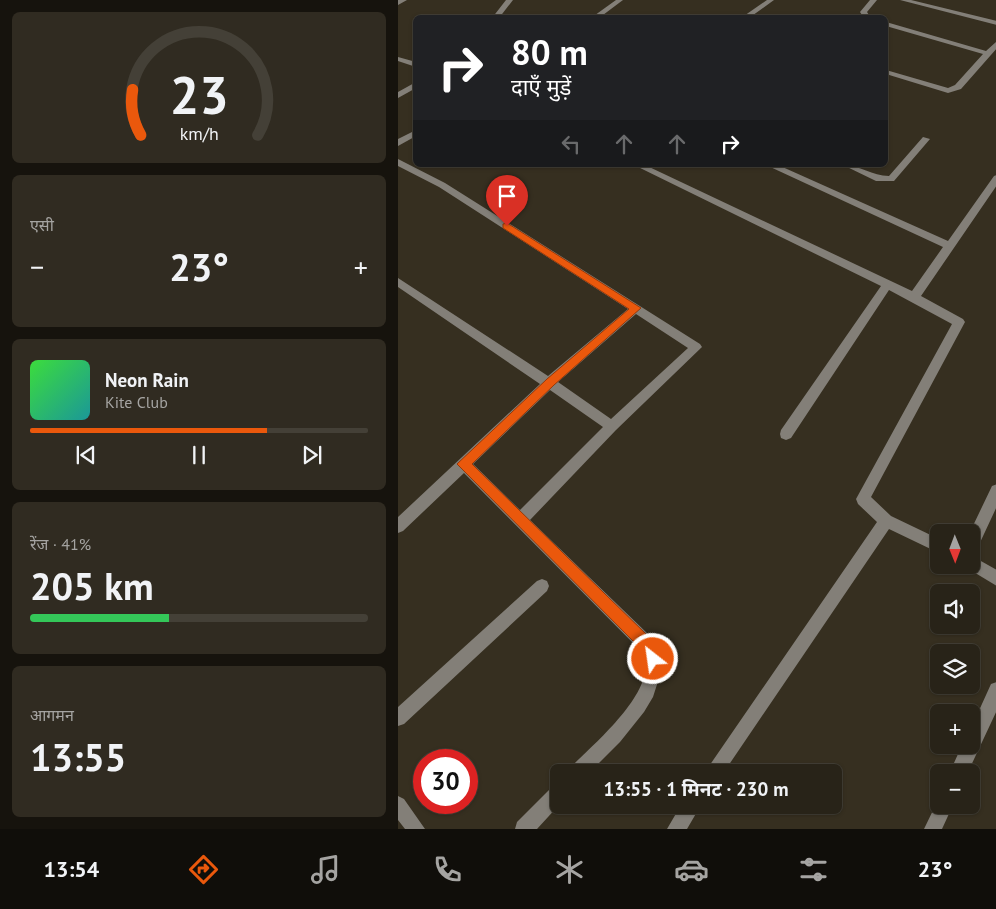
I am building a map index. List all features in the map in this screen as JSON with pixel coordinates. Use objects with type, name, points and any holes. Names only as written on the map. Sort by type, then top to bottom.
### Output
[{"type":"street","points":[[398,3],[404,0]]},
{"type":"street","points":[[498,15],[510,0]]},
{"type":"street","points":[[598,15],[620,0]]},
{"type":"street","points":[[748,15],[771,0]]},
{"type":"street","points":[[866,15],[863,12],[874,0]]},
{"type":"street","points":[[902,0],[915,1],[996,23]]},
{"type":"street","points":[[888,25],[987,53]]},
{"type":"street","points":[[888,73],[948,91],[958,87],[996,43]]},
{"type":"street","points":[[398,59],[413,64]]},
{"type":"street","points":[[398,96],[413,86]]},
{"type":"street","points":[[398,143],[413,134]]},
{"type":"street","points":[[852,167],[880,179],[891,180],[926,139]]},
{"type":"street","points":[[398,162],[442,185],[696,347],[612,426],[521,519]]},
{"type":"street","points":[[642,167],[914,297],[959,322],[863,499],[886,521],[930,542]]},
{"type":"street","points":[[774,167],[950,246]]},
{"type":"street","points":[[914,297],[996,178]]},
{"type":"street","points":[[398,282],[459,325],[550,382],[612,426]]},
{"type":"street","points":[[786,434],[887,285]]},
{"type":"street","points":[[398,526],[550,382],[636,308]]},
{"type":"street","points":[[464,464],[642,640],[653,659],[649,688],[630,717],[586,764]]},
{"type":"street","points":[[980,526],[996,490]]},
{"type":"street","points":[[719,764],[886,521]]},
{"type":"street","points":[[980,568],[996,579]]},
{"type":"street","points":[[398,718],[542,586]]},
{"type":"street","points":[[980,727],[996,690]]},
{"type":"street","points":[[524,829],[550,802]]},
{"type":"street","points":[[398,805],[416,829]]},
{"type":"street","points":[[676,829],[686,814]]},
{"type":"street","points":[[933,829],[940,814]]},
{"type":"route","points":[[507,226],[636,308],[550,382],[464,464],[642,640],[653,659]]}]
